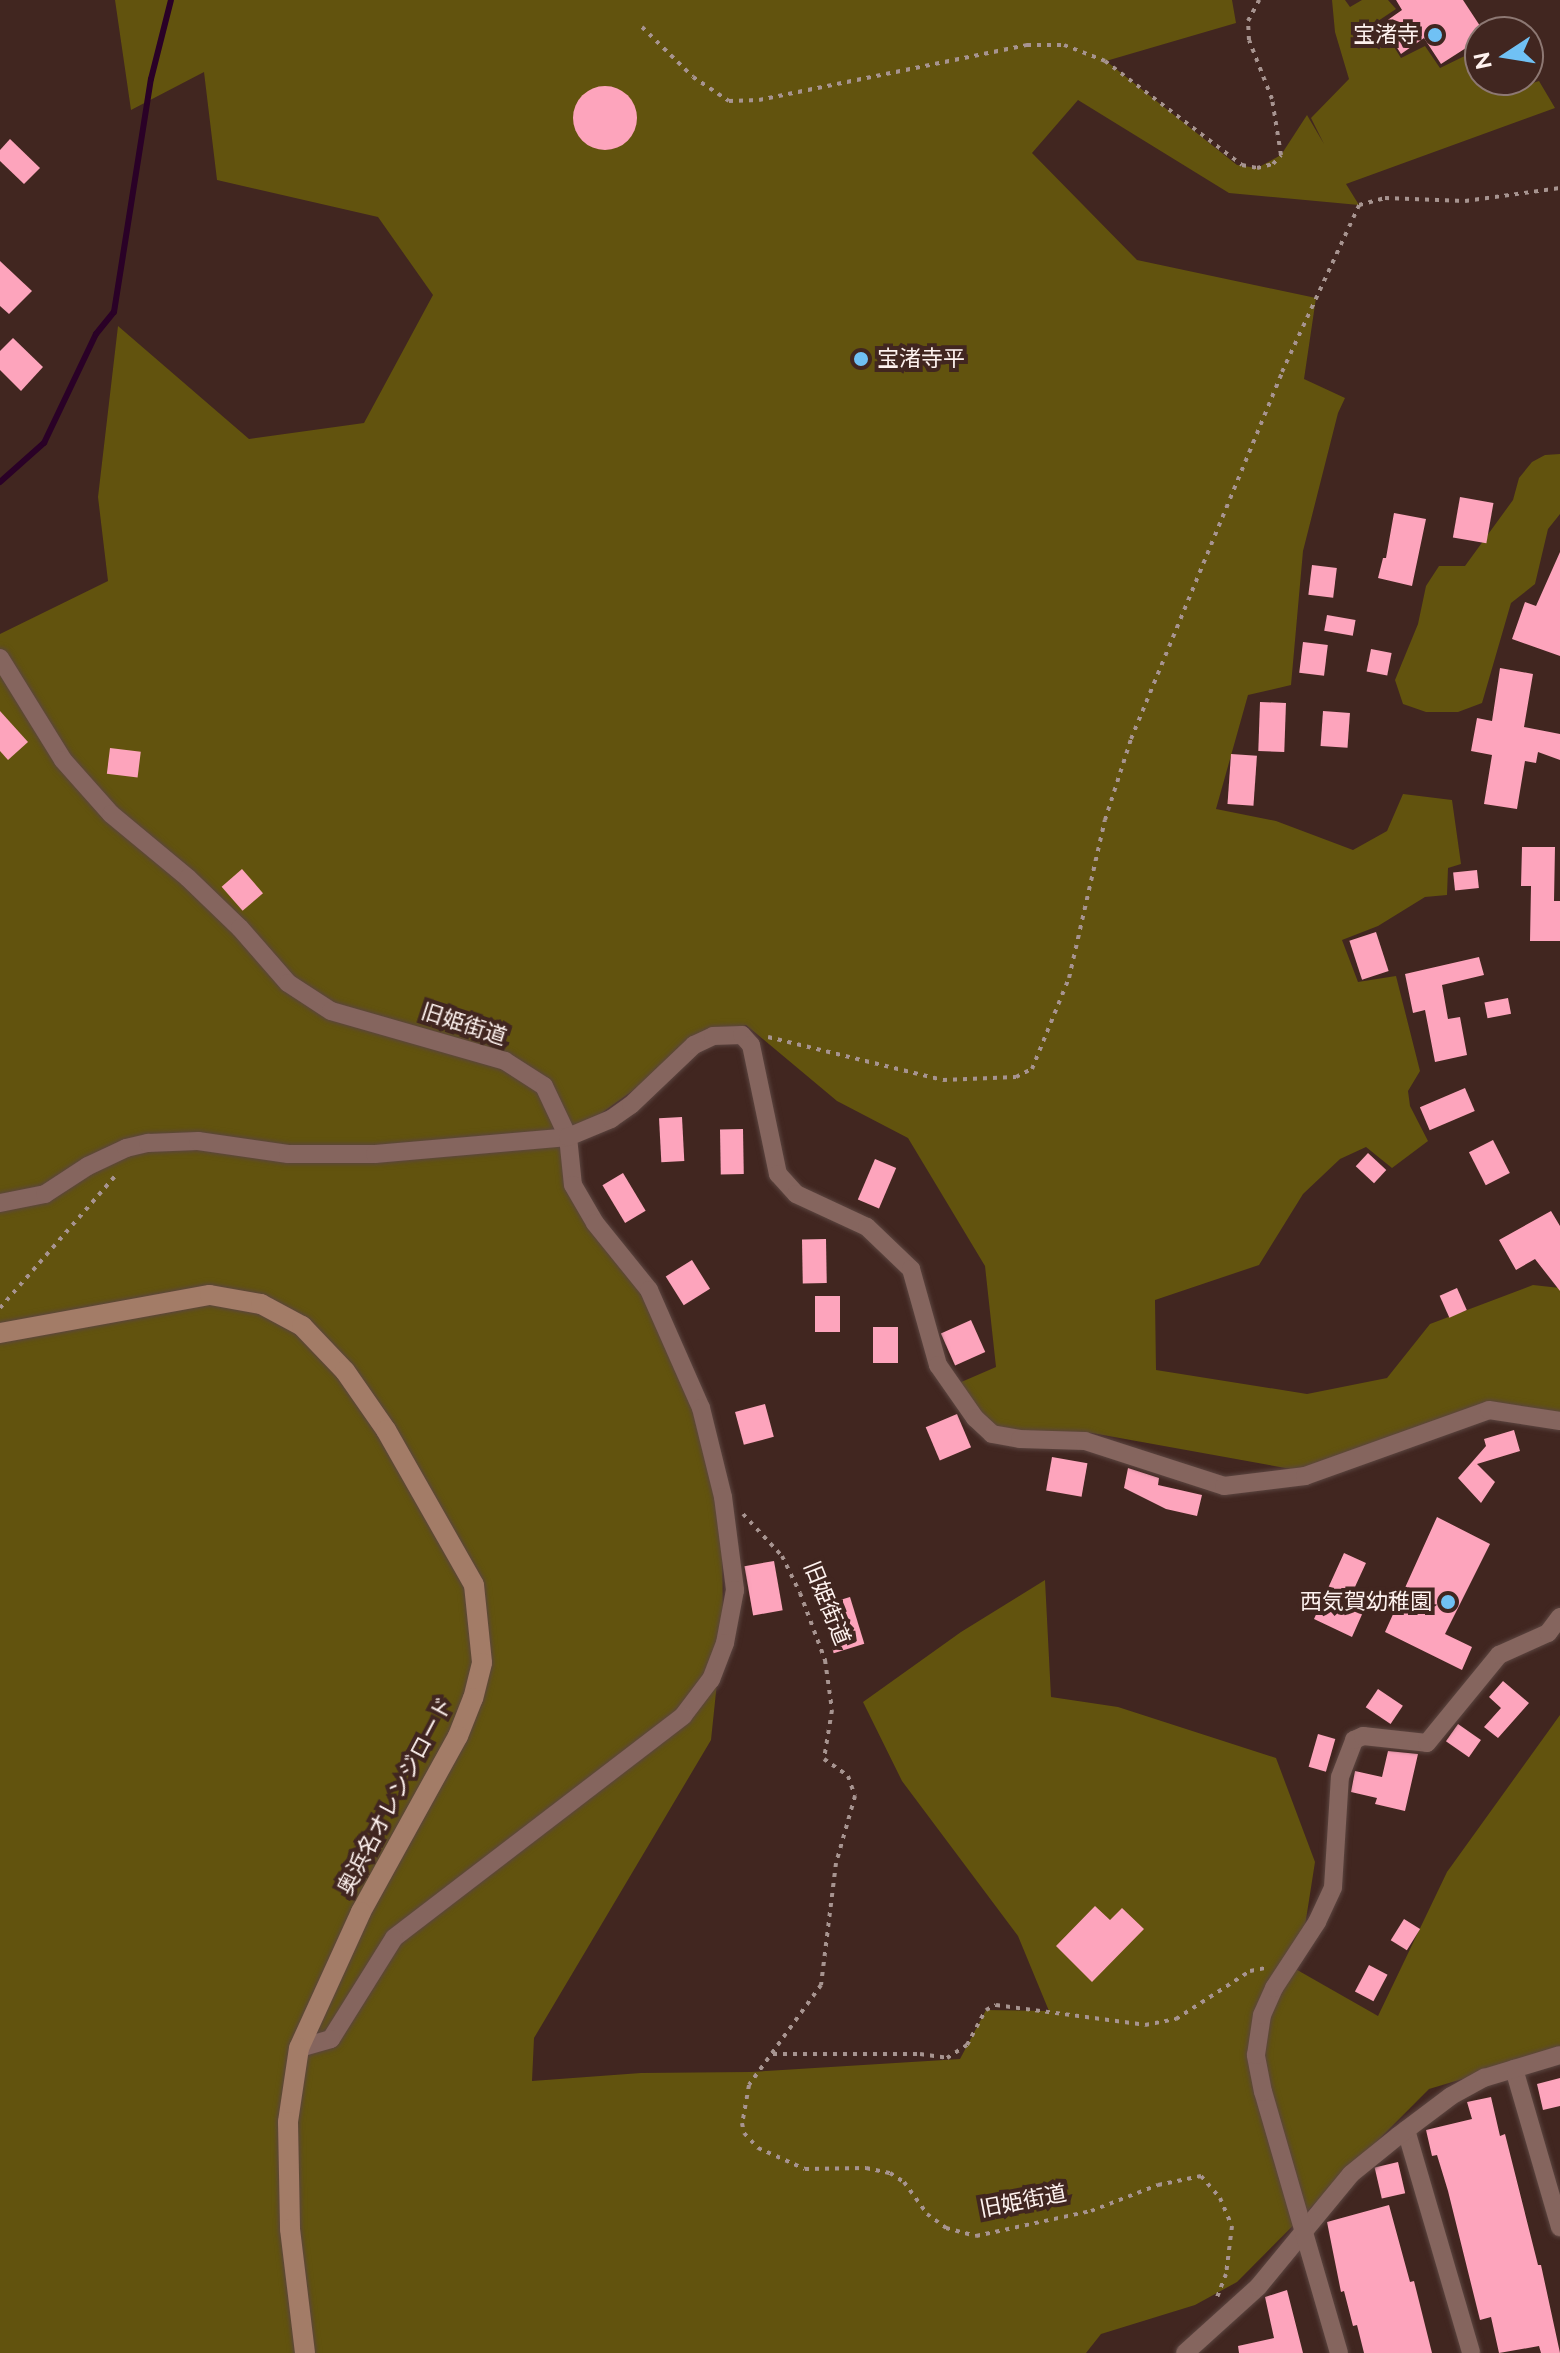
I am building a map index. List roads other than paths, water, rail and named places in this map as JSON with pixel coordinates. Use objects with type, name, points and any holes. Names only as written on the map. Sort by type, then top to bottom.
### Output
[{"type":"street","name":"旧姫街道","points":[[0,658],[63,760],[111,814],[188,878],[240,928],[288,983],[331,1011],[505,1061],[544,1086],[568,1137],[573,1185],[595,1223],[649,1290],[695,1394],[723,1497],[735,1590],[725,1643],[711,1679],[683,1716],[658,1739],[394,1938],[331,2039],[299,2048]]},
{"type":"street","points":[[0,1203],[45,1194],[88,1166],[126,1148],[198,1141],[288,1154],[375,1154],[568,1137],[611,1119],[631,1105],[694,1045],[713,1036],[742,1035],[751,1045],[778,1174],[796,1194],[867,1227],[911,1269],[938,1365],[975,1418],[992,1434],[1020,1439],[1085,1441],[1224,1486],[1305,1476],[1489,1410],[1560,1421]]},
{"type":"street","name":"奥浜名オレンジロード","points":[[0,1333],[210,1295],[261,1304],[302,1326],[345,1371],[386,1430],[474,1585],[482,1663],[473,1698],[458,1736],[361,1912],[299,2048],[288,2122],[290,2229],[305,2353]]},
{"type":"street","points":[[1339,2353],[1256,2055],[1262,2015],[1317,1922],[1333,1887],[1340,1777],[1354,1740],[1363,1736],[1427,1743],[1499,1655],[1548,1633],[1560,1617]]},
{"type":"street","points":[[1185,2353],[1258,2287],[1351,2174],[1406,2130],[1451,2096],[1484,2078],[1560,2055]]},
{"type":"street","points":[[1514,2069],[1560,2227]]},
{"type":"street","points":[[1406,2130],[1471,2353]]},
{"type":"waterway","points":[[0,482],[44,443],[96,334],[114,312],[151,79],[171,0]]},
{"type":"place","name":"宝渚寺","points":[[1435,35]]},
{"type":"place","name":"宝渚寺平","points":[[861,359]]},
{"type":"place","name":"西気賀幼稚園","points":[[1448,1602]]}]
